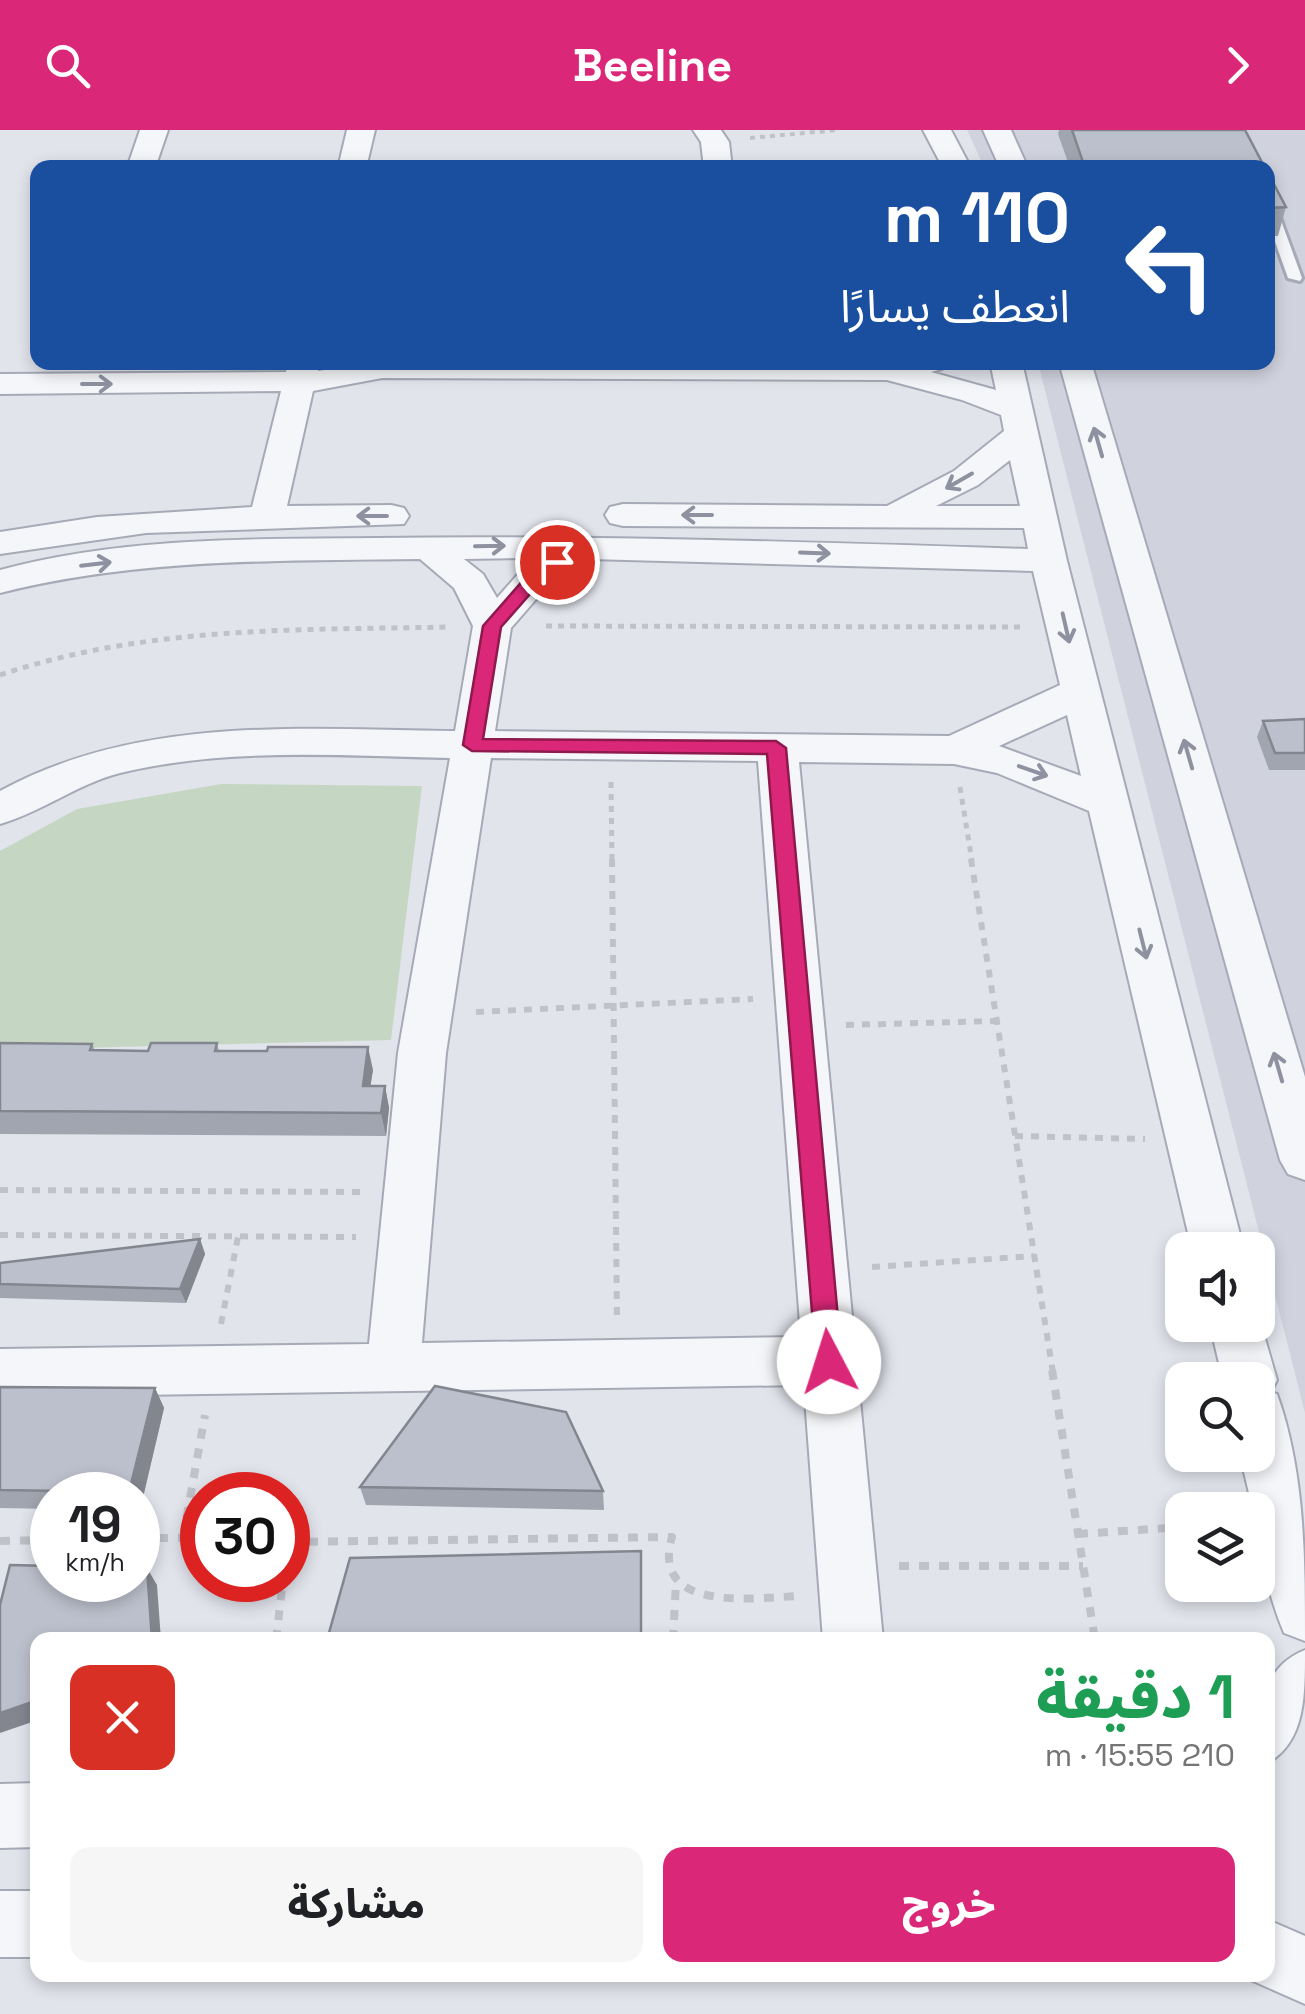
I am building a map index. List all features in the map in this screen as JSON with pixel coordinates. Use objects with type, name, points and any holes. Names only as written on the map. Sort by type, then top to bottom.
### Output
[{"type":"street","points":[[143,160],[154,130]]},
{"type":"street","points":[[354,160],[361,130]]},
{"type":"street","points":[[937,130],[953,160]]},
{"type":"street","points":[[997,130],[1010,160]]},
{"type":"street","points":[[0,356],[30,356]]},
{"type":"street","points":[[0,384],[302,372],[328,381],[358,370]]},
{"type":"street","points":[[888,370],[974,393],[1017,422]]},
{"type":"street","points":[[1007,370],[1049,561],[1214,1232]]},
{"type":"street","points":[[1077,370],[1305,1160]]},
{"type":"street","points":[[267,516],[302,372]]},
{"type":"street","points":[[889,515],[966,478],[998,457],[1017,422]]},
{"type":"street","points":[[0,543],[89,526],[267,516],[1040,516]]},
{"type":"street","points":[[0,582],[137,558],[428,547],[586,545],[1049,561]]},
{"type":"street","points":[[393,1368],[422,1052],[492,626],[532,581],[586,545]]},
{"type":"street","points":[[428,547],[470,582],[492,626]]},
{"type":"street","points":[[954,750],[1028,719],[1081,690]]},
{"type":"street","points":[[0,809],[34,789],[98,762],[156,750],[258,742],[954,750],[1059,780],[1109,803]]},
{"type":"street","points":[[776,748],[849,1600]]},
{"type":"street","points":[[0,1374],[829,1362]]},
{"type":"street","points":[[1275,1451],[1290,1485],[1305,1612]]},
{"type":"street","points":[[1275,1722],[1305,1680]]},
{"type":"street","points":[[0,1816],[30,1815]]},
{"type":"street","points":[[0,1924],[30,1924]]},
{"type":"street","points":[[1275,1956],[1305,1971]]},
{"type":"lane","points":[[1275,224],[1294,277]]},
{"type":"path","points":[[713,146],[838,130]]},
{"type":"path","points":[[0,675],[71,652],[217,633],[492,626],[1066,626]]},
{"type":"path","points":[[610,746],[618,1364]]},
{"type":"path","points":[[954,750],[1093,1632]]},
{"type":"path","points":[[430,1014],[613,1005],[996,1021]]},
{"type":"path","points":[[1015,1136],[1191,1140]]},
{"type":"path","points":[[0,1190],[411,1192]]},
{"type":"path","points":[[0,1235],[407,1237]]},
{"type":"path","points":[[821,1270],[1034,1256]]},
{"type":"path","points":[[1078,1534],[1165,1528]]},
{"type":"path","points":[[310,1542],[672,1537],[666,1563],[676,1582],[673,1632]]},
{"type":"path","points":[[0,1542],[30,1541]]},
{"type":"path","points":[[676,1582],[702,1597],[849,1600],[1083,1566]]},
{"type":"path","points":[[277,1632],[280,1602]]},
{"type":"shaded area","points":[[967,130],[1305,130],[1305,1413],[1275,1295],[1275,1232],[1259,1232],[1040,370],[1275,370],[1275,160],[981,160]]},
{"type":"green space","points":[[221,784],[422,786],[391,1040],[0,1050],[0,851],[77,809]]},
{"type":"building","points":[[1072,130],[1245,130],[1261,160],[1082,160]]},
{"type":"building","points":[[1275,186],[1286,207],[1275,208]]},
{"type":"building","points":[[1305,719],[1305,753],[1275,753],[1263,721]]},
{"type":"building","points":[[0,1043],[92,1044],[90,1050],[148,1051],[151,1043],[217,1043],[215,1051],[368,1047],[363,1086],[385,1086],[381,1113],[0,1111]]},
{"type":"building","points":[[200,1239],[180,1289],[0,1284],[0,1263]]},
{"type":"building","points":[[435,1386],[566,1412],[603,1491],[360,1487]]},
{"type":"building","points":[[0,1387],[155,1388],[134,1472],[30,1472],[30,1490],[0,1490]]},
{"type":"building","points":[[641,1551],[641,1632],[329,1632],[350,1558]]},
{"type":"building","points":[[10,1565],[30,1565],[30,1602],[149,1602],[151,1632],[30,1632],[30,1703],[0,1713],[0,1605]]},
{"type":"route","points":[[557,562],[510,602],[492,626],[472,745],[776,748],[829,1362]]}]
